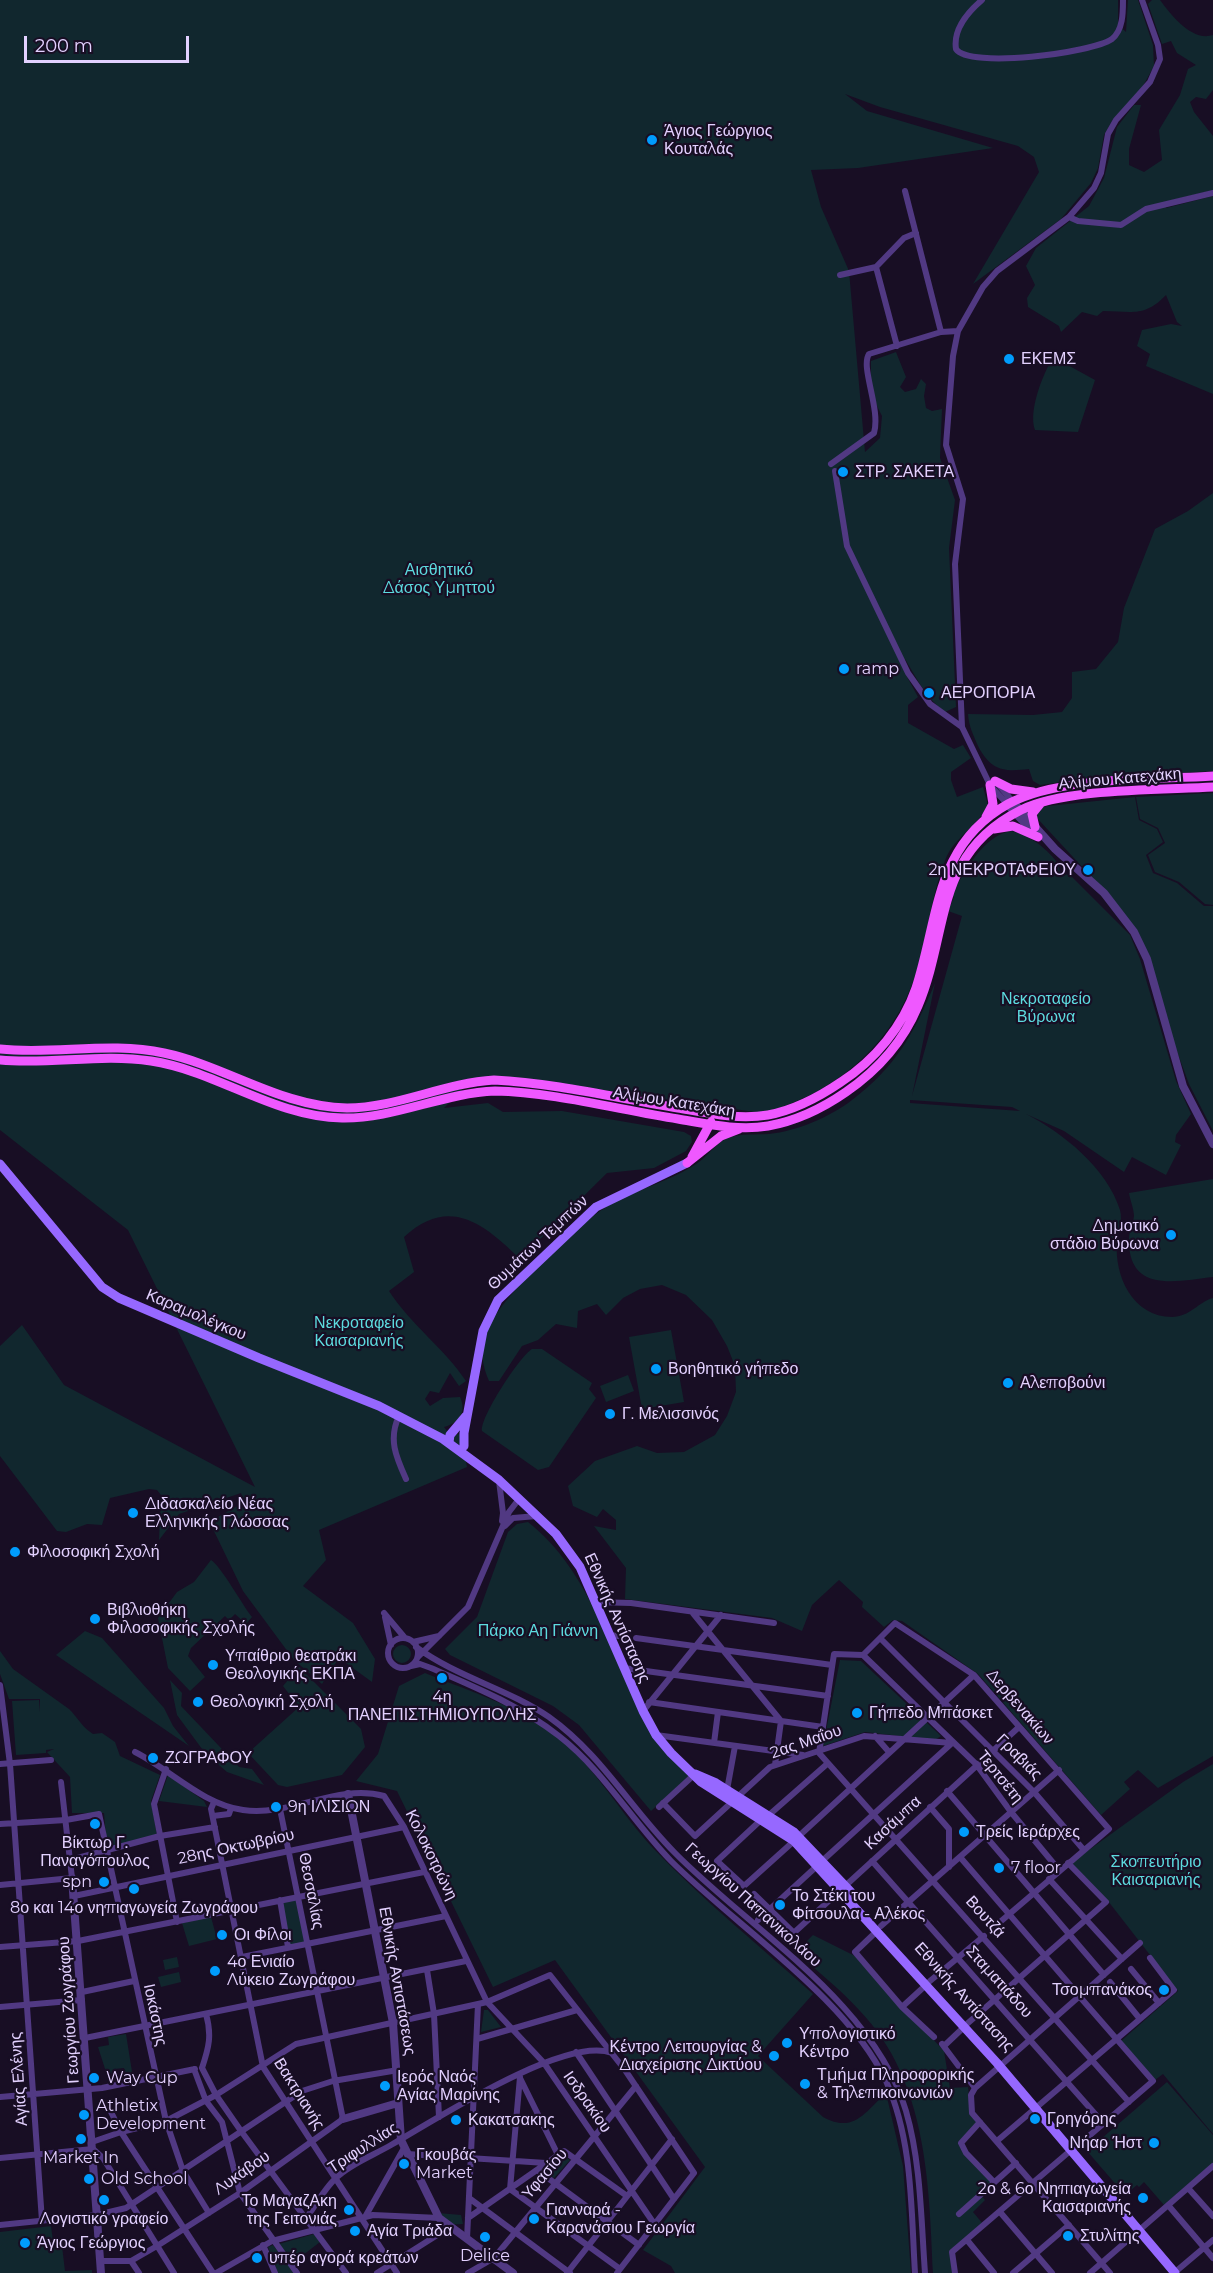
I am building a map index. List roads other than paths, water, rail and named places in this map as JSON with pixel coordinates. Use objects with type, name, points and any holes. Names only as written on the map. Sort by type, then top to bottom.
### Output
[{"type":"main road","name":"Αλίμου Κατεχάκη","points":[[0,1049],[150,1050],[186,1059],[284,1096],[330,1106],[358,1107],[467,1083],[494,1080],[726,1116],[768,1115],[805,1103],[847,1078],[879,1050],[903,1016],[915,990],[946,874],[957,852],[1011,803],[1039,792],[1097,783],[1213,776]]},
{"type":"main road","points":[[983,830],[991,810],[993,783],[1011,789],[1039,792]]},
{"type":"main road","name":"Αλίμου Κατεχάκη","points":[[0,1060],[118,1058],[150,1060],[183,1069],[281,1106],[328,1118],[360,1118],[469,1093],[495,1091],[708,1124],[743,1127],[782,1123],[824,1106],[865,1078],[891,1051],[912,1019],[924,992],[946,897],[954,877],[983,830],[1042,802],[1098,794],[1213,787]]},
{"type":"main road","points":[[1035,827],[1032,814],[1042,802]]},
{"type":"main road","points":[[983,830],[1013,826],[1038,837]]},
{"type":"main road","points":[[687,1163],[699,1145],[708,1124],[726,1116]]},
{"type":"main road","points":[[690,1121],[699,1145]]},
{"type":"main road","points":[[687,1163],[721,1136],[743,1127]]},
{"type":"main road","name":"Θυμάτων Τεμπών","points":[[451,1439],[468,1414],[483,1331],[494,1305],[501,1296],[596,1207],[687,1163]]},
{"type":"main road","name":"Καραμολέγκου","points":[[0,1164],[102,1287],[146,1309],[427,1430]]},
{"type":"main road","points":[[464,1446],[468,1414]]},
{"type":"main road","name":"Εθνικής Αντίστασης","points":[[427,1430],[464,1446],[472,1462]]},
{"type":"main road","points":[[451,1439],[464,1433]]},
{"type":"main road","name":"Εθνικής Αντίστασης","points":[[451,1439],[472,1462],[499,1480],[537,1516],[572,1554],[656,1735],[695,1774],[700,1782],[736,1800],[796,1838],[1002,2066],[1177,2272]]},
{"type":"main road","name":"Εθνικής Αντίστασης","points":[[695,1774],[727,1790],[736,1800]]},
{"type":"street","points":[[982,0],[963,21],[956,36],[956,49],[963,56],[980,58],[1061,54],[1100,45],[1114,38],[1120,28],[1123,0]]},
{"type":"street","points":[[1055,849],[1038,837],[993,783],[962,727],[955,564],[963,499],[946,445],[953,356],[958,331],[966,313],[990,279],[1069,217],[1094,188],[1101,172],[1108,134],[1116,120],[1145,88],[1157,70],[1160,59],[1158,45],[1142,0]]},
{"type":"street","points":[[904,191],[941,332]]},
{"type":"street","points":[[1069,217],[1078,221],[1121,225],[1146,209],[1213,194]]},
{"type":"street","points":[[840,275],[876,267],[904,238],[916,233]]},
{"type":"street","points":[[876,267],[897,346]]},
{"type":"street","points":[[831,464],[874,433],[878,421],[866,358],[869,354],[941,332],[958,331]]},
{"type":"street","points":[[835,471],[847,546],[895,648],[918,690],[930,704],[962,727]]},
{"type":"street","points":[[1018,812],[1104,893],[1134,932],[1147,959],[1183,1086],[1213,1144]]},
{"type":"street","points":[[399,1416],[393,1430],[393,1440],[405,1479]]},
{"type":"street","points":[[499,1480],[503,1514],[499,1534]]},
{"type":"street","points":[[420,1654],[415,1645],[405,1638],[384,1613],[391,1645],[388,1652],[393,1664],[404,1668],[411,1666],[420,1654],[460,1618],[472,1601],[508,1512],[519,1499]]},
{"type":"street","points":[[499,1534],[513,1518],[537,1516]]},
{"type":"street","points":[[594,1602],[631,1603],[774,1623]]},
{"type":"street","points":[[692,1612],[781,1721],[775,1765]]},
{"type":"street","points":[[643,1711],[670,1674],[721,1615]]},
{"type":"street","name":"Δερβενακίων","points":[[880,1638],[895,1623],[974,1675],[1108,1829],[1083,1849]]},
{"type":"street","points":[[608,1635],[627,1637]]},
{"type":"street","points":[[415,1645],[439,1636]]},
{"type":"street","points":[[391,1645],[405,1638]]},
{"type":"street","points":[[636,1638],[832,1665]]},
{"type":"street","points":[[819,1752],[834,1654],[863,1655],[880,1638]]},
{"type":"street","name":"Γραβιάς","points":[[880,1638],[993,1749],[1083,1849]]},
{"type":"street","points":[[431,1656],[432,1644]]},
{"type":"street","name":"Γεωργίου Παπανικολάου","points":[[420,1654],[431,1656],[532,1707],[570,1734],[597,1761],[677,1855],[826,1989],[861,2026],[892,2074],[910,2125],[917,2167],[925,2273]]},
{"type":"street","name":"Τερτσέτη","points":[[863,1655],[976,1764],[1011,1812],[1059,1870]]},
{"type":"street","name":"Γεωργίου Παπανικολάου","points":[[411,1666],[420,1664],[431,1668],[501,1700],[543,1724],[567,1742],[587,1762],[673,1863],[842,2017],[885,2079],[898,2114],[908,2160],[915,2273]]},
{"type":"street","points":[[624,1668],[828,1696]]},
{"type":"street","points":[[827,1764],[717,1861],[744,1886],[974,1675]]},
{"type":"street","name":"Αγίας Ελένης","points":[[0,1685],[10,1764],[42,2221]]},
{"type":"street","points":[[649,1702],[823,1727]]},
{"type":"street","points":[[714,1743],[718,1712]]},
{"type":"street","name":"Κασάμπα","points":[[786,1940],[1019,1727]]},
{"type":"street","points":[[656,1735],[807,1756]]},
{"type":"street","name":"2ας Μαΐου","points":[[695,1774],[661,1805],[695,1836],[775,1765],[864,1736],[952,1743]]},
{"type":"street","points":[[875,1736],[889,1752]]},
{"type":"street","points":[[758,1920],[952,1743]]},
{"type":"street","points":[[727,1790],[735,1746]]},
{"type":"street","name":"Κολοκοτρώνη","points":[[135,1752],[166,1769],[214,1802],[231,1808],[250,1811],[280,1809],[348,1794],[384,1796],[404,1827],[487,2002]]},
{"type":"street","name":"Βουτζά","points":[[819,1752],[827,1764],[1022,1978],[1129,2102]]},
{"type":"street","points":[[0,1764],[51,1760]]},
{"type":"street","points":[[166,1769],[154,1804],[177,1922]]},
{"type":"street","points":[[934,2037],[902,2007],[855,1952],[879,1928],[1059,1770]]},
{"type":"street","name":"Γεωργίου Ζωγράφου","points":[[61,1782],[78,1941],[101,2273]]},
{"type":"street","points":[[947,1791],[1104,1975]]},
{"type":"street","name":"Εθνικής Αντιστάσεως","points":[[348,1794],[393,2023],[401,2140],[439,2218],[513,2273]]},
{"type":"street","name":"Βακτριανής","points":[[214,1802],[213,1816],[263,2067],[364,2217],[397,2273]]},
{"type":"street","points":[[930,1807],[949,1829],[949,1867]]},
{"type":"street","name":"Κολοκοτρώνη","points":[[213,1816],[229,1814],[231,1808]]},
{"type":"street","name":"Θεσσαλίας","points":[[280,1809],[333,2081],[343,2119]]},
{"type":"street","name":"Ιοκάστης","points":[[66,1820],[99,1814],[166,2121],[183,2171],[209,2213]]},
{"type":"street","points":[[0,1824],[66,1820]]},
{"type":"street","points":[[70,1860],[107,1852],[160,1836],[216,1827]]},
{"type":"street","name":"28ης Οκτωβρίου","points":[[74,1896],[404,1827]]},
{"type":"street","points":[[993,1928],[1083,1849]]},
{"type":"street","points":[[960,1857],[1070,1985]]},
{"type":"street","name":"Σταματιάδου","points":[[872,1861],[1032,2039],[1104,2124]]},
{"type":"street","points":[[975,2088],[943,2045],[1106,1902],[1068,1863]]},
{"type":"street","points":[[0,1947],[78,1941],[424,1872]]},
{"type":"street","points":[[0,1885],[72,1878]]},
{"type":"street","points":[[1049,1879],[1122,1959]]},
{"type":"street","points":[[754,1894],[794,1933]]},
{"type":"street","points":[[280,1900],[288,1947]]},
{"type":"street","points":[[242,1958],[446,1916]]},
{"type":"street","points":[[902,2007],[984,1936]]},
{"type":"street","points":[[1110,2273],[972,2113],[971,2095],[975,2088],[1140,1943]]},
{"type":"street","points":[[997,2142],[1174,1990],[1150,1958]]},
{"type":"street","points":[[85,2038],[144,2028],[316,1990],[466,1961]]},
{"type":"street","points":[[427,1970],[434,2014],[439,2117]]},
{"type":"street","points":[[1131,1970],[1159,2003]]},
{"type":"street","points":[[0,2158],[38,2155],[92,2146],[121,2132],[166,2121],[206,2101],[296,2044],[487,2002],[550,1975],[636,2086],[694,2173],[618,2271],[510,2189]]},
{"type":"street","points":[[0,2007],[82,1996],[134,1981]]},
{"type":"street","points":[[1110,1982],[1140,2019]]},
{"type":"street","points":[[955,2273],[952,2252],[1153,2081],[1080,1997]]},
{"type":"street","name":"Ισδρακίου","points":[[487,2002],[544,2063],[595,2136],[629,2194],[655,2225]]},
{"type":"street","points":[[467,2239],[478,2004]]},
{"type":"street","points":[[477,2039],[577,2010]]},
{"type":"street","points":[[206,2014],[210,2030],[210,2044],[202,2068],[216,2095],[346,2273]]},
{"type":"street","name":"Τριφυλλίας","points":[[306,2219],[336,2178],[439,2117],[544,2063],[576,2052],[603,2050],[612,2053]]},
{"type":"street","points":[[576,2052],[674,2199]]},
{"type":"street","points":[[0,2097],[88,2090],[202,2068]]},
{"type":"street","points":[[194,2069],[206,2101],[222,2122],[240,2193],[297,2273]]},
{"type":"street","points":[[0,2225],[97,2215],[133,2204],[228,2143],[241,2131],[302,2091],[333,2081],[398,2070]]},
{"type":"street","points":[[519,2076],[561,2153],[575,2159],[629,2194]]},
{"type":"street","points":[[510,2189],[519,2076]]},
{"type":"street","name":"Υφασίου","points":[[468,2273],[494,2258],[554,2182],[636,2086]]},
{"type":"street","name":"Λυκάβου","points":[[100,2261],[131,2261],[240,2193],[343,2119],[398,2103]]},
{"type":"street","points":[[108,2106],[121,2132],[214,2273],[272,2241],[364,2217],[373,2215],[439,2218]]},
{"type":"street","points":[[980,2122],[962,2143],[966,2152],[994,2182]]},
{"type":"street","points":[[469,2198],[568,2272],[672,2139]]},
{"type":"street","points":[[92,2146],[103,2157],[174,2273]]},
{"type":"street","points":[[364,2217],[406,2151],[546,2163]]},
{"type":"street","points":[[468,2218],[561,2153]]},
{"type":"street","points":[[959,2214],[1016,2163]]},
{"type":"street","points":[[537,2169],[639,2245]]},
{"type":"street","points":[[1090,2273],[1212,2170]]},
{"type":"street","points":[[1188,2188],[1213,2216]]},
{"type":"street","points":[[1168,2205],[1213,2258]]},
{"type":"street","points":[[1000,2212],[1052,2273]]},
{"type":"street","points":[[1013,2273],[1069,2225]]},
{"type":"street","points":[[377,2273],[450,2227]]},
{"type":"street","points":[[967,2240],[994,2273]]},
{"type":"street","points":[[1177,2272],[1213,2240]]},
{"type":"street","points":[[263,2245],[275,2273]]},
{"type":"street","points":[[131,2261],[139,2273]]},
{"type":"place","name":"Άγιος Γεώργιος Κουταλάς","points":[[652,140]]},
{"type":"place","name":"ΕΚΕΜΣ","points":[[1009,359]]},
{"type":"place","name":"ΣΤΡ. ΣΑΚΕΤΑ","points":[[843,472]]},
{"type":"place","name":"ramp","points":[[844,669]]},
{"type":"place","name":"ΑΕΡΟΠΟΡΙΑ","points":[[929,693]]},
{"type":"place","name":"2η ΝΕΚΡΟΤΑΦΕΙΟΥ","points":[[1088,870]]},
{"type":"place","name":"Δημοτικό στάδιο Βύρωνα","points":[[1171,1235]]},
{"type":"place","name":"Βοηθητικό γήπεδο","points":[[656,1369]]},
{"type":"place","name":"Αλεποβούνι","points":[[1008,1383]]},
{"type":"place","name":"Γ. Μελισσινός","points":[[610,1414]]},
{"type":"place","name":"Διδασκαλείο Νέας Ελληνικής Γλώσσας","points":[[133,1513]]},
{"type":"place","name":"Φιλοσοφική Σχολή","points":[[15,1552]]},
{"type":"place","name":"Βιβλιοθήκη Φιλοσοφικής Σχολής","points":[[95,1619]]},
{"type":"place","name":"Υπαίθριο θεατράκι Θεολογικής ΕΚΠΑ","points":[[213,1665]]},
{"type":"place","name":"4η ΠΑΝΕΠΙΣΤΗΜΙΟΥΠΟΛΗΣ","points":[[442,1678]]},
{"type":"place","name":"Θεολογική Σχολή","points":[[198,1702]]},
{"type":"place","name":"Γήπεδο Μπάσκετ","points":[[857,1713]]},
{"type":"place","name":"ΖΩΓΡΑΦΟΥ","points":[[153,1758]]},
{"type":"place","name":"9η ΙΛΙΣΙΩΝ","points":[[276,1807]]},
{"type":"place","name":"Βίκτωρ Γ. Παναγόπουλος","points":[[95,1824]]},
{"type":"place","name":"Τρείς Ιεράρχες","points":[[964,1832]]},
{"type":"place","name":"7 floor","points":[[999,1868]]},
{"type":"place","name":"spn","points":[[104,1882]]},
{"type":"place","name":"8ο και 14ο νηπιαγωγεία Ζωγράφου","points":[[134,1889]]},
{"type":"place","name":"Το Στέκι του Φίτσουλα - Αλέκος","points":[[780,1905]]},
{"type":"place","name":"Οι Φίλοι","points":[[222,1935]]},
{"type":"place","name":"4ο Ενιαίο Λύκειο Ζωγράφου","points":[[215,1971]]},
{"type":"place","name":"Τσομπανάκος","points":[[1164,1990]]},
{"type":"place","name":"Υπολογιστικό Κέντρο","points":[[787,2043]]},
{"type":"place","name":"Κέντρο Λειτουργίας & Διαχείρισης Δικτύου","points":[[774,2056]]},
{"type":"place","name":"Way Cup","points":[[94,2078]]},
{"type":"place","name":"Τμήμα Πληροφορικής & Τηλεπικοινωνιών","points":[[805,2084]]},
{"type":"place","name":"Ιερός Ναός Αγίας Μαρίνης","points":[[385,2086]]},
{"type":"place","name":"Athletix Development","points":[[84,2115]]},
{"type":"place","name":"Γρηγόρης","points":[[1035,2119]]},
{"type":"place","name":"Κακατσακης","points":[[456,2120]]},
{"type":"place","name":"Market In","points":[[81,2139]]},
{"type":"place","name":"Νήαρ Ήστ","points":[[1154,2143]]},
{"type":"place","name":"Γκουβάς Market","points":[[404,2164]]},
{"type":"place","name":"Old School","points":[[89,2179]]},
{"type":"place","name":"2ο & 6ο Νηπιαγωγεία Καισαριανής","points":[[1143,2198]]},
{"type":"place","name":"Λογιστικό γραφείο","points":[[104,2200]]},
{"type":"place","name":"Το ΜαγαζΑκη της Γειτονιάς","points":[[349,2210]]},
{"type":"place","name":"Γιανναρά - Καρανάσιου Γεωργία","points":[[534,2219]]},
{"type":"place","name":"Αγία Τριάδα","points":[[355,2231]]},
{"type":"place","name":"Στυλίτης","points":[[1068,2236]]},
{"type":"place","name":"Delice","points":[[485,2237]]},
{"type":"place","name":"Άγιος Γεώργιος","points":[[25,2243]]},
{"type":"place","name":"υπέρ αγορά κρεάτων","points":[[257,2258]]},
{"type":"park label","name":"Αισθητικό Δάσος Υμηττού","points":[[439,579]]},
{"type":"park label","name":"Νεκροταφείο Βύρωνα","points":[[1046,1008]]},
{"type":"park label","name":"Νεκροταφείο Καισαριανής","points":[[359,1332]]},
{"type":"park label","name":"Πάρκο Αη Γιάννη","points":[[538,1631]]},
{"type":"park label","name":"Σκοπευτήριο Καισαριανής","points":[[1156,1871]]}]
